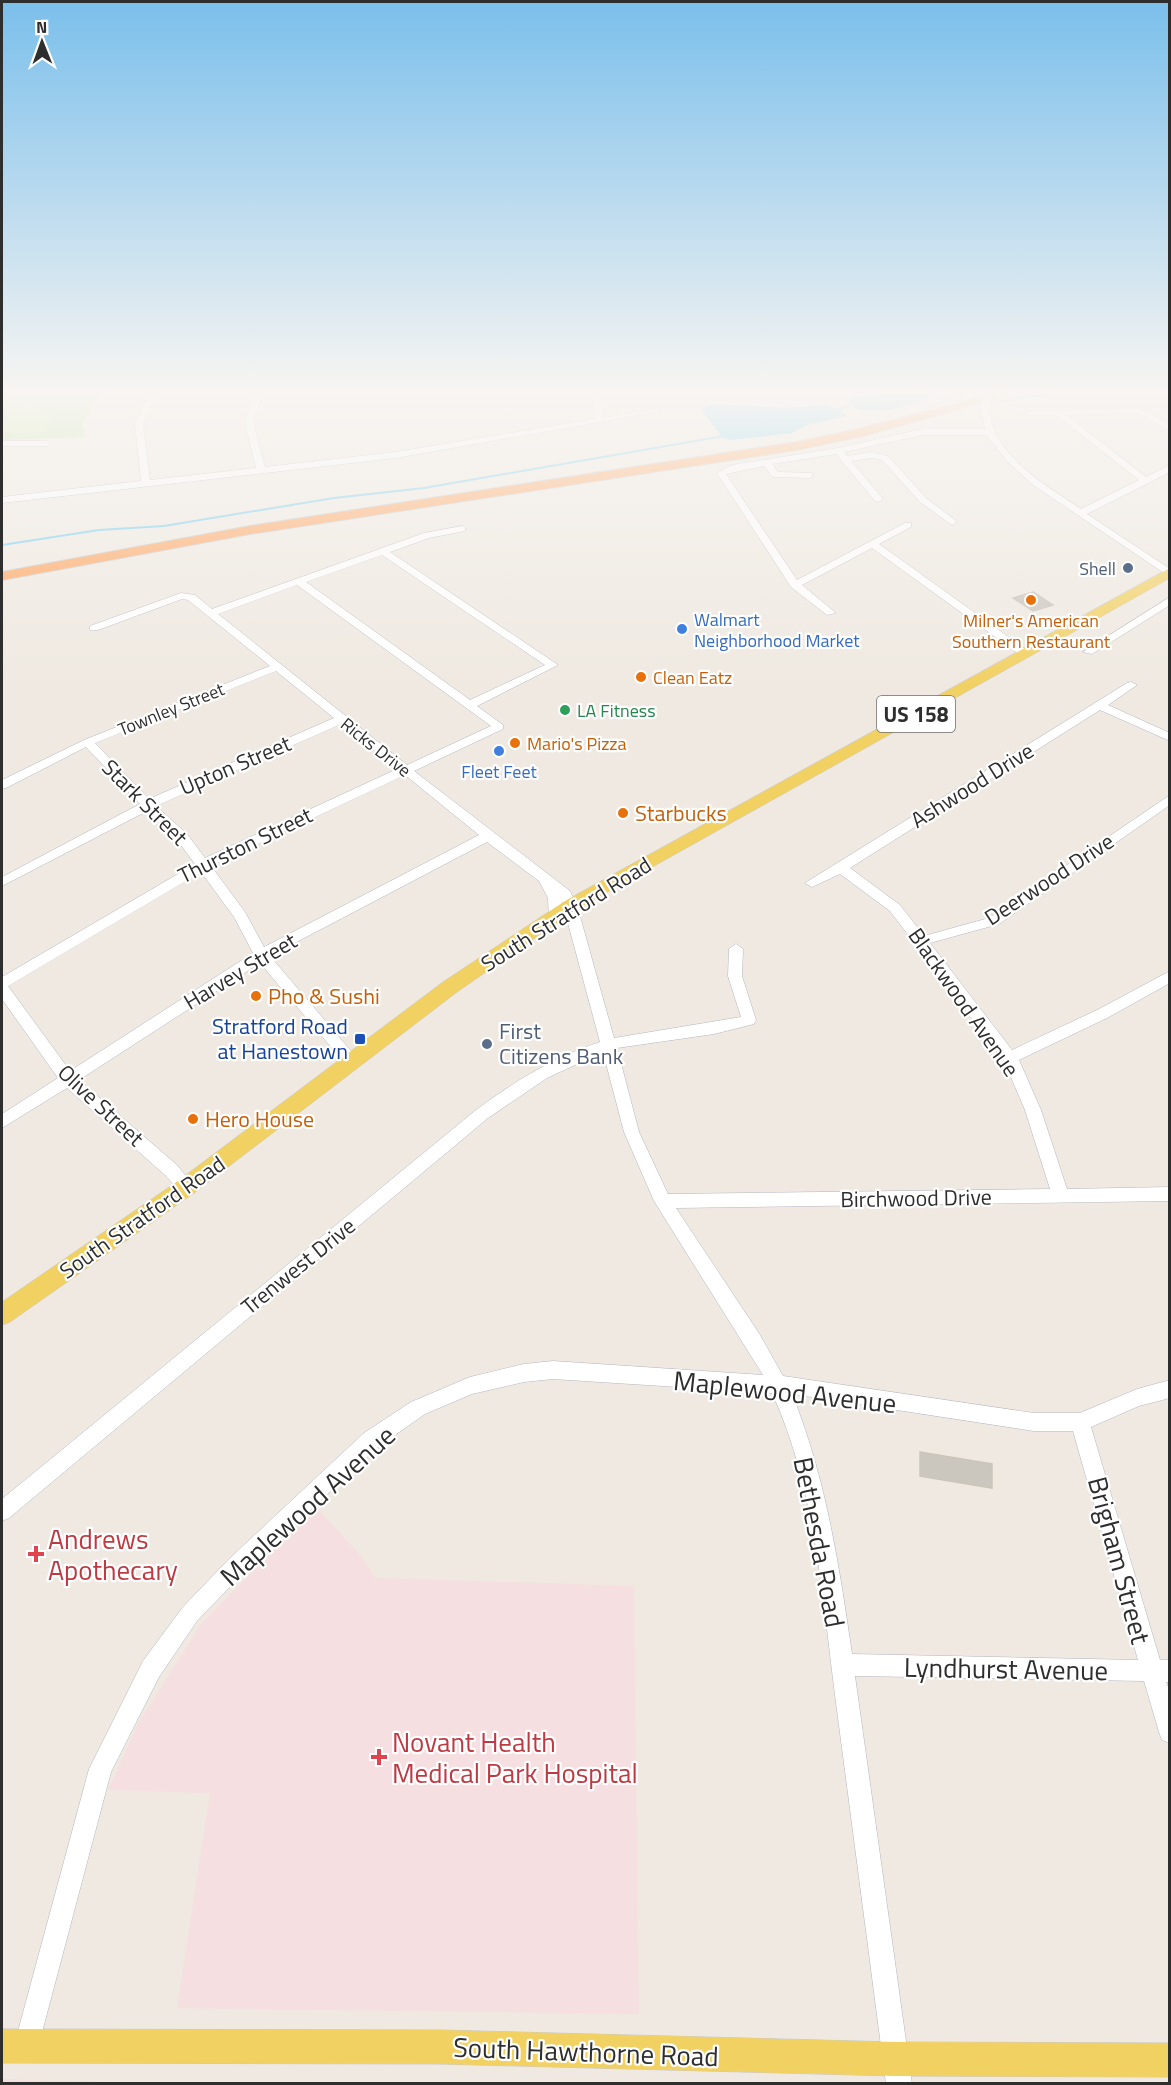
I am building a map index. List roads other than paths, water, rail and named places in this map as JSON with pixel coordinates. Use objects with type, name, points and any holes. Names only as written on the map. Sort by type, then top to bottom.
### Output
[{"type":"highway","points":[[2,570],[248,525],[466,491]]},
{"type":"highway","points":[[2,576],[240,532],[501,491]]},
{"type":"main road","name":"South Stratford Road","points":[[2,1315],[186,1187],[450,987],[563,911],[1169,573]]},
{"type":"main road","name":"South Hawthorne Road","points":[[14,2046],[441,2047],[897,2071],[1170,2060]]},
{"type":"street","points":[[2,500],[80,491]]},
{"type":"street","points":[[733,491],[795,585],[831,613]]},
{"type":"street","points":[[872,491],[878,499]]},
{"type":"street","points":[[915,491],[952,522]]},
{"type":"street","points":[[1048,491],[1169,573]]},
{"type":"street","points":[[1081,513],[1123,491]]},
{"type":"street","points":[[795,585],[908,525]]},
{"type":"street","points":[[211,613],[427,535],[462,529]]},
{"type":"street","points":[[871,543],[1024,653]]},
{"type":"street","points":[[299,582],[471,704],[553,665],[384,552]]},
{"type":"street","name":"Ricks Drive","points":[[94,628],[181,596],[191,597],[488,836],[543,879],[554,883],[565,894],[563,911]]},
{"type":"street","points":[[1088,652],[1170,600]]},
{"type":"street","name":"Townley Street","points":[[2,786],[88,742],[277,667]]},
{"type":"street","name":"Ashwood Drive","points":[[812,883],[841,868],[1131,685]]},
{"type":"street","name":"Thurston Street","points":[[2,983],[178,878],[499,727],[471,704]]},
{"type":"street","points":[[1100,705],[1170,738]]},
{"type":"street","name":"Upton Street","points":[[2,882],[147,804],[342,719]]},
{"type":"street","name":"Stark Street","points":[[88,742],[147,804],[183,837],[240,915],[261,955],[352,1062]]},
{"type":"street","name":"Deerwood Drive","points":[[921,941],[994,921],[1170,799]]},
{"type":"street","name":"Harvey Street","points":[[2,1122],[261,955],[488,836]]},
{"type":"street","name":"Blackwood Avenue","points":[[841,868],[895,908],[1010,1058],[1033,1110],[1061,1196]]},
{"type":"street","name":"Ricks Drive","points":[[543,879],[563,911]]},
{"type":"street","name":"Bethesda Road","points":[[563,911],[609,1045],[630,1129],[662,1201],[756,1343],[805,1451],[818,1504],[842,1665],[897,2071]]},
{"type":"street","name":"Trenwest Drive","points":[[2,1511],[520,1085],[562,1063],[609,1045],[727,1028],[749,1020],[735,976],[736,949]]},
{"type":"street","points":[[1010,1058],[1102,1014],[1170,976]]},
{"type":"street","name":"Olive Street","points":[[2,988],[68,1080],[167,1167],[186,1187]]},
{"type":"street","name":"Birchwood Drive","points":[[662,1201],[1170,1194]]},
{"type":"street","name":"Maplewood Avenue","points":[[14,2046],[100,1769],[150,1669],[190,1614],[229,1574],[371,1440],[428,1404],[470,1386],[524,1373],[553,1370],[777,1385],[1014,1419],[1080,1422],[1137,1398],[1170,1389]]},
{"type":"street","name":"Brigham Street","points":[[1080,1422],[1160,1671],[1170,1732]]},
{"type":"street","name":"Lyndhurst Avenue","points":[[842,1665],[1160,1671]]},
{"type":"waterway","points":[[2,545],[99,530],[164,526],[334,498],[394,491]]},
{"type":"place","name":"Shell","points":[[1128,568]]},
{"type":"place","name":"Milner's American Southern Restaurant","points":[[1031,600]]},
{"type":"place","name":"Walmart Neighborhood Market","points":[[682,629]]},
{"type":"place","name":"Clean Eatz","points":[[641,677]]},
{"type":"place","name":"LA Fitness","points":[[565,710]]},
{"type":"place","name":"Mario's Pizza","points":[[515,743]]},
{"type":"place","name":"Fleet Feet","points":[[499,751]]},
{"type":"place","name":"Starbucks","points":[[623,813]]},
{"type":"place","name":"Pho & Sushi","points":[[256,996]]},
{"type":"place","name":"Stratford Road at Hanestown","points":[[360,1039]]},
{"type":"place","name":"First Citizens Bank","points":[[487,1044]]},
{"type":"place","name":"Hero House","points":[[193,1119]]},
{"type":"place","name":"Andrews Apothecary","points":[[36,1554]]},
{"type":"place","name":"Novant Health Medical Park Hospital","points":[[379,1757]]}]
